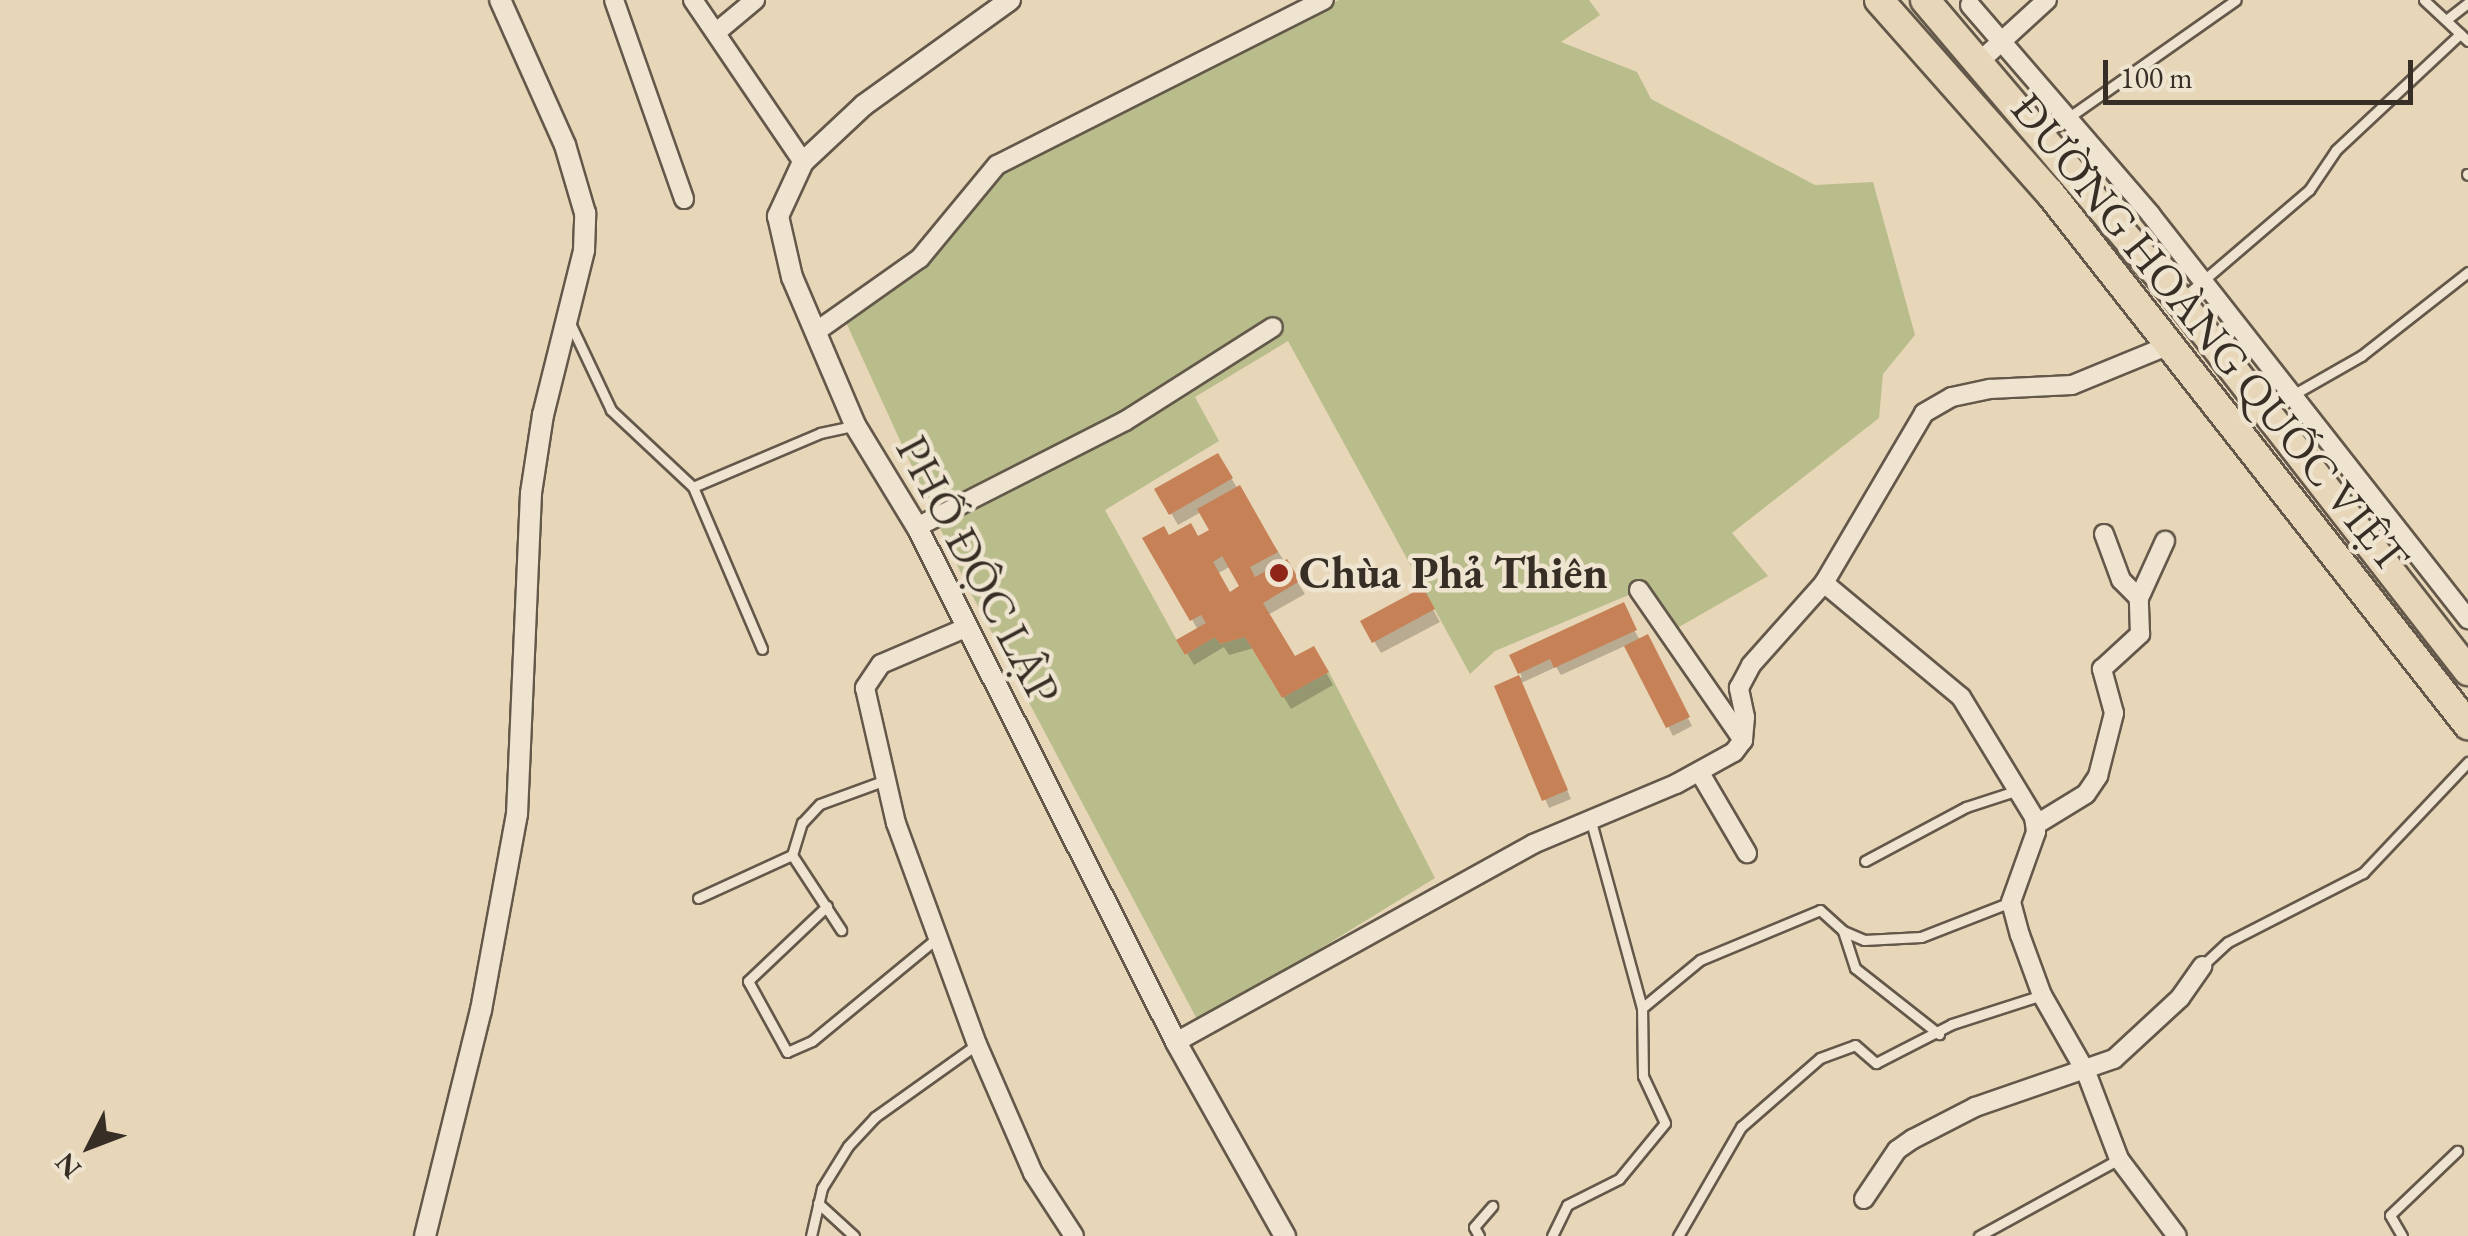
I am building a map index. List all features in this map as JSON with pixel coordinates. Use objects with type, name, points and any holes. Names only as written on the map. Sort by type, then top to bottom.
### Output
[{"type":"highway","name":"ĐƯỜNG HOÀNG QUỐC VIỆT","points":[[1879,0],[2050,193],[2468,725]]},
{"type":"highway","name":"ĐƯỜNG HOÀNG QUỐC VIỆT","points":[[1925,0],[2180,301],[2468,671]]},
{"type":"street","points":[[425,1236],[481,1010],[518,814],[525,748],[525,542],[542,415],[584,250],[585,213],[565,145],[500,0]]},
{"type":"street","points":[[614,0],[684,199]]},
{"type":"street","points":[[693,0],[719,30],[802,162]]},
{"type":"street","points":[[719,30],[756,0]]},
{"type":"street","name":"PHỐ ĐỘC LẬP","points":[[1010,0],[864,105],[802,162],[778,216],[792,277],[855,425],[917,527],[963,629],[1176,1042],[1284,1236]]},
{"type":"street","points":[[816,331],[920,258],[997,165],[1324,0]]},
{"type":"street","points":[[1979,62],[2047,0]]},
{"type":"street","points":[[1973,2],[2002,42],[2203,281],[2468,619]]},
{"type":"street","points":[[917,527],[1125,421],[1273,327]]},
{"type":"street","points":[[1744,740],[1739,688],[1751,665],[1824,582],[1898,460],[1909,428],[1924,413],[1952,397],[1990,388],[2072,385],[2172,344]]},
{"type":"street","points":[[2104,534],[2122,580],[2139,598]]},
{"type":"street","points":[[2165,542],[2139,598],[2140,634],[2102,669],[2114,713],[2098,776],[2086,794],[2036,824],[2012,902],[2042,995],[2086,1072],[2119,1159],[2177,1236]]},
{"type":"street","points":[[1824,582],[1961,697],[2036,824]]},
{"type":"street","points":[[1639,590],[1744,740]]},
{"type":"street","points":[[963,629],[890,661],[865,688],[883,781],[977,1044],[1033,1173],[1074,1236]]},
{"type":"street","points":[[1176,1042],[1533,844],[1700,774],[1744,740]]},
{"type":"street","points":[[1700,774],[1747,853]]},
{"type":"street","points":[[1864,1199],[1898,1150],[1913,1139],[1975,1106],[2086,1072],[2146,1032],[2202,966]]},
{"type":"lane","points":[[2042,136],[2236,0]]},
{"type":"lane","points":[[2180,301],[2309,190],[2336,150],[2464,38],[2424,0]]},
{"type":"lane","points":[[1948,26],[1973,2]]},
{"type":"lane","points":[[2446,20],[2468,3]]},
{"type":"lane","points":[[2266,411],[2361,356],[2468,272]]},
{"type":"lane","points":[[568,318],[611,410],[693,487],[762,648]]},
{"type":"lane","points":[[693,487],[820,433],[855,425]]},
{"type":"lane","points":[[2202,966],[2228,942],[2363,874],[2468,762]]},
{"type":"lane","points":[[698,898],[792,855],[802,823],[820,804],[883,781]]},
{"type":"lane","points":[[1865,861],[1966,807],[2018,790]]},
{"type":"lane","points":[[1552,1236],[1577,1195],[1619,1178],[1664,1129],[1643,1076],[1642,1008],[1591,822]]},
{"type":"lane","points":[[792,855],[841,930]]},
{"type":"lane","points":[[1843,931],[1894,942],[2012,902]]},
{"type":"lane","points":[[827,906],[748,981],[787,1052],[812,1041],[940,936]]},
{"type":"lane","points":[[1642,1008],[1700,960],[1820,910],[1843,931],[1855,968],[1939,1034]]},
{"type":"lane","points":[[1678,1236],[1741,1128],[1820,1058],[1855,1045],[1876,1063],[2042,995]]},
{"type":"lane","points":[[810,1236],[818,1203],[848,1146],[876,1117],[977,1044]]},
{"type":"lane","points":[[2402,1236],[2390,1215],[2457,1151]]},
{"type":"lane","points":[[1978,1236],[2119,1159]]},
{"type":"lane","points":[[818,1203],[854,1236]]},
{"type":"lane","points":[[1479,1236],[1474,1227],[1492,1206]]},
{"type":"green space","points":[[1339,0],[1589,0],[1600,15],[1561,42],[1637,72],[1651,99],[1815,185],[1873,182],[1915,335],[1883,374],[1879,418],[1732,533],[1768,576],[1672,631],[1636,592],[1495,651],[1470,674],[1288,341],[1195,397],[1219,441],[1105,510],[1185,655],[1215,637],[1220,644],[1245,637],[1282,698],[1329,672],[1435,878],[1199,1023],[964,580],[844,318],[988,182],[1028,154]]},
{"type":"building","points":[[1218,453],[1233,478],[1169,515],[1154,489]]},
{"type":"building","points":[[1240,485],[1278,552],[1250,567],[1255,577],[1287,559],[1300,581],[1263,603],[1295,656],[1314,646],[1329,672],[1282,698],[1245,637],[1220,644],[1215,637],[1185,655],[1176,640],[1206,623],[1201,615],[1190,621],[1142,538],[1164,526],[1169,535],[1191,523],[1198,536],[1209,530],[1197,509]],"holes":[[[1222,556],[1239,586],[1230,592],[1213,562]]]},
{"type":"building","points":[[1423,587],[1435,609],[1372,643],[1360,621]]},
{"type":"building","points":[[1624,602],[1637,630],[1554,668],[1550,659],[1518,674],[1509,655]]},
{"type":"building","points":[[1648,634],[1690,717],[1666,728],[1624,646]]},
{"type":"building","points":[[1519,675],[1568,790],[1542,801],[1494,686]]},
{"type":"place","name":"Chùa Phả Thiên","points":[[1279,573]]}]
